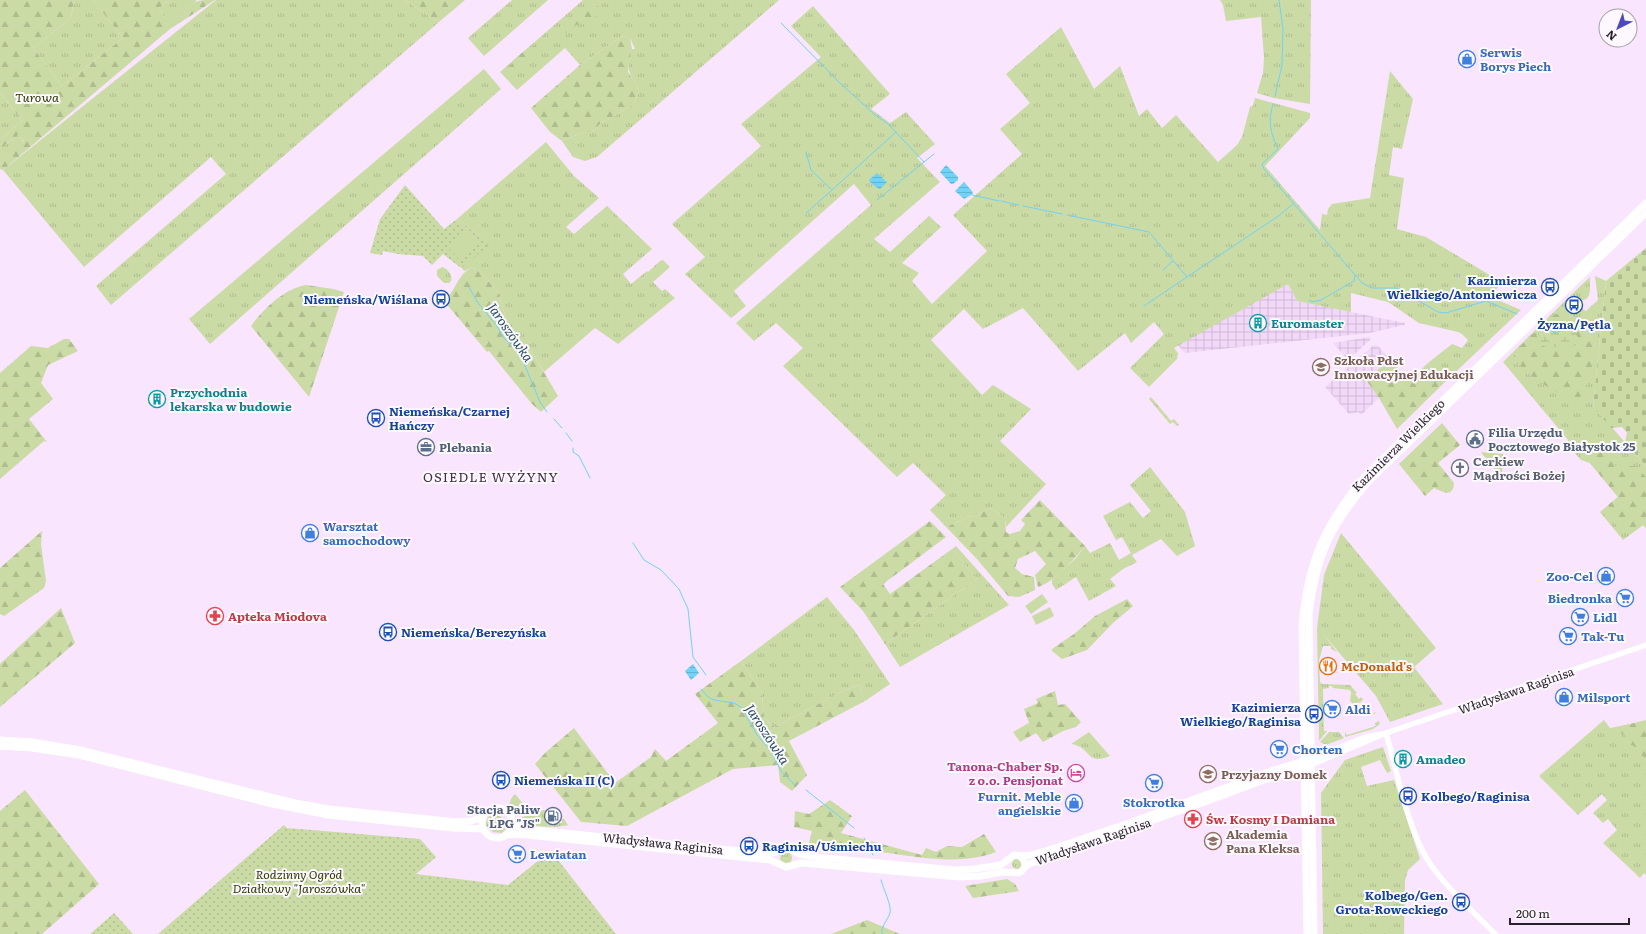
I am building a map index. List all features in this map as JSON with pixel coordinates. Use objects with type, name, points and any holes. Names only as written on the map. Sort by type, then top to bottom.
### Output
[{"type":"main road","name":"Kazimierza Wielkiego","points":[[1562,289],[1646,202]]},
{"type":"main road","name":"Kazimierza Wielkiego","points":[[1308,763],[1302,625],[1304,597],[1311,569],[1328,526],[1343,503],[1365,476],[1562,289],[1646,213]]},
{"type":"main road","points":[[0,740],[33,742],[80,750],[268,797],[329,809],[457,822],[471,822],[483,817],[492,809],[501,809],[509,814],[512,822],[511,829],[506,835],[500,838],[495,838],[488,835],[483,829],[483,817]]},
{"type":"main road","points":[[0,746],[32,748],[79,756],[268,803],[328,815],[453,828],[483,829]]},
{"type":"main road","name":"Władysława Raginisa","points":[[1020,856],[1032,855],[1055,848],[1264,780],[1308,763]]},
{"type":"main road","points":[[1307,934],[1308,763]]},
{"type":"main road","points":[[1308,763],[1314,934]]},
{"type":"main road","name":"Władysława Raginisa","points":[[1025,867],[1029,864],[1193,803]]},
{"type":"main road","name":"Władysława Raginisa","points":[[512,822],[519,827],[547,831],[748,852],[773,853],[780,851]]},
{"type":"main road","name":"Władysława Raginisa","points":[[506,835],[517,834],[770,860],[780,864]]},
{"type":"main road","points":[[788,848],[799,854],[814,857],[956,870],[991,868],[1001,865],[1012,856],[1020,856],[1024,861],[1025,867],[1019,873],[1010,872],[959,877],[802,863],[786,867],[780,864],[777,856],[780,851],[788,848]]},
{"type":"main road","points":[[792,865],[796,859],[794,851]]},
{"type":"main road","points":[[1008,860],[1007,866],[1010,872]]},
{"type":"street","name":"Władysława Raginisa","points":[[1308,763],[1386,733],[1646,645]]},
{"type":"street","points":[[1386,733],[1409,814],[1422,850],[1433,867],[1452,889],[1495,934]]},
{"type":"shaded area","points":[[1288,284],[1297,301],[1405,323],[1404,325],[1369,333],[1185,353],[1178,345]]},
{"type":"shaded area","points":[[1370,337],[1371,339],[1348,360],[1333,343]]},
{"type":"shaded area","points":[[1374,345],[1378,346],[1389,358],[1366,380],[1379,398],[1361,415],[1358,412],[1349,414],[1325,387]]},
{"type":"shaded area","name":"Akademia Pana Kleksa","points":[[1216,832],[1221,846],[1210,850],[1204,836]]},
{"type":"green space","name":"Turowa","points":[[0,0],[74,0],[71,18],[33,48],[62,86],[123,38],[93,0],[169,0],[159,8],[164,17],[181,17],[195,2],[215,0],[170,29],[3,170],[0,169],[0,165],[24,141],[18,135],[0,149],[0,140],[22,121],[0,92]]},
{"type":"green space","points":[[74,0],[93,0],[123,38],[62,86],[33,48],[71,18]]},
{"type":"green space","points":[[169,0],[197,0],[181,17],[164,17],[159,8]]},
{"type":"green space","points":[[216,0],[404,0],[439,22],[111,305],[96,286],[226,174],[211,157],[84,267],[3,170]]},
{"type":"green space","points":[[404,0],[465,0],[439,22]]},
{"type":"green space","points":[[512,0],[548,0],[484,56],[468,38]]},
{"type":"green space","points":[[583,0],[779,0],[597,157],[585,161],[573,157],[562,141],[584,132],[592,132],[600,124],[634,104],[639,90],[629,71],[629,62],[632,49],[635,49],[630,38],[622,36],[580,65],[565,48],[517,90],[500,72]]},
{"type":"green space","points":[[1220,0],[1311,0],[1310,104],[1274,98],[1257,93],[1263,73],[1264,58],[1261,17],[1226,21],[1223,5]]},
{"type":"green space","points":[[598,6],[601,11],[590,21],[576,25],[567,33],[562,30],[561,25],[565,20]]},
{"type":"green space","points":[[813,6],[890,94],[871,109],[890,123],[906,112],[935,144],[917,158],[940,182],[874,239],[890,252],[929,216],[941,227],[902,263],[919,273],[912,281],[932,304],[987,251],[953,215],[1022,154],[1000,129],[1030,103],[1006,74],[1061,27],[1094,89],[1120,66],[1139,116],[1147,109],[1162,128],[1176,115],[1218,162],[1237,145],[1242,137],[1250,107],[1253,106],[1255,98],[1310,113],[1310,118],[1265,166],[1320,230],[1322,214],[1327,215],[1328,209],[1332,204],[1370,198],[1390,71],[1413,99],[1402,149],[1393,147],[1389,175],[1404,178],[1397,229],[1426,237],[1488,274],[1500,284],[1491,297],[1521,310],[1444,383],[1428,363],[1452,344],[1462,348],[1468,340],[1462,334],[1419,323],[1388,302],[1351,293],[1351,312],[1297,301],[1288,284],[1174,348],[1178,353],[1177,359],[1149,387],[1130,368],[1164,334],[1154,322],[1131,343],[1125,333],[1078,371],[1023,308],[983,329],[964,309],[931,340],[982,395],[993,385],[1031,409],[1000,441],[1046,484],[1006,527],[1005,518],[991,508],[950,525],[947,528],[930,510],[946,495],[913,463],[897,477],[783,366],[803,348],[776,323],[754,341],[736,323],[871,205],[854,184],[734,291],[746,306],[731,318],[685,274],[705,257],[672,224],[761,146],[741,124],[821,57],[791,26]]},
{"type":"green space","points":[[622,36],[630,38],[632,49],[628,72],[639,90],[634,104],[600,124],[592,132],[584,132],[562,141],[550,132],[531,108],[580,65]]},
{"type":"green space","points":[[537,45],[539,48],[524,64],[509,73],[507,71],[519,55],[527,49]]},
{"type":"green space","points":[[484,69],[501,89],[210,344],[189,319]]},
{"type":"green space","points":[[0,92],[22,121],[0,140]]},
{"type":"green space","points":[[18,135],[24,142],[0,165],[0,149]]},
{"type":"green space","points":[[546,142],[574,176],[599,198],[566,227],[574,234],[607,206],[652,249],[623,274],[631,284],[663,260],[670,267],[653,282],[662,291],[665,289],[675,298],[618,344],[595,328],[544,372],[533,354],[509,328],[498,292],[478,269],[471,268],[464,271],[461,267],[482,238],[457,219]]},
{"type":"green space","points":[[405,185],[444,229],[457,219],[482,238],[488,246],[461,268],[443,254],[432,265],[423,256],[383,251],[382,255],[370,253],[380,219]]},
{"type":"green space","points":[[468,229],[479,240],[460,260],[449,249]]},
{"type":"green space","points":[[1646,248],[1646,466],[1625,442],[1627,433],[1622,427],[1611,428],[1593,406],[1606,281]]},
{"type":"green space","points":[[442,267],[448,270],[450,274],[451,281],[449,283],[444,283],[437,276],[437,270]]},
{"type":"green space","points":[[471,268],[478,269],[498,292],[509,328],[533,354],[558,396],[541,412],[532,404],[489,351],[487,352],[444,301],[451,293],[459,279]]},
{"type":"green space","points":[[1595,276],[1606,281],[1593,406],[1646,466],[1646,528],[1643,525],[1623,540],[1600,512],[1618,497],[1590,463],[1581,460],[1574,452],[1567,452],[1568,440],[1503,362],[1566,300],[1586,311],[1598,300]]},
{"type":"green space","points":[[1590,277],[1590,290],[1586,299],[1581,300],[1570,296]]},
{"type":"green space","points":[[306,285],[344,292],[309,397],[251,326],[275,300],[298,287]]},
{"type":"green space","points":[[1557,314],[1595,329],[1590,375],[1579,398],[1564,396],[1549,388],[1519,365],[1514,358],[1515,351],[1553,315]]},
{"type":"green space","points":[[1553,322],[1562,324],[1573,330],[1580,342],[1567,350],[1559,347],[1547,347],[1541,345],[1537,338],[1540,330],[1543,326]]},
{"type":"green space","points":[[64,339],[69,339],[78,351],[48,365],[41,383],[53,399],[29,419],[47,442],[44,441],[0,479],[0,373],[31,346],[48,348]]},
{"type":"green space","points":[[1390,359],[1409,381],[1428,363],[1444,383],[1397,429],[1379,398],[1366,380]]},
{"type":"green space","points":[[1151,397],[1171,421],[1174,419],[1179,425],[1177,426],[1173,422],[1170,424],[1149,399]]},
{"type":"green space","points":[[1442,423],[1460,445],[1438,463],[1454,483],[1453,488],[1452,491],[1447,493],[1434,488],[1425,496],[1399,464]]},
{"type":"green space","points":[[1481,452],[1503,454],[1502,476],[1500,476]]},
{"type":"green space","points":[[1602,452],[1608,454],[1616,466],[1635,466],[1646,477],[1646,528],[1643,525],[1632,533],[1618,521],[1613,514],[1608,505],[1618,497],[1590,463],[1591,459]]},
{"type":"green space","points":[[1150,467],[1185,512],[1195,546],[1177,556],[1161,539],[1132,555],[1137,562],[1123,569],[1110,579],[1116,586],[1089,601],[1076,577],[1056,590],[1052,584],[1052,580],[1076,558],[1085,546],[1090,553],[1110,543],[1119,560],[1131,553],[1122,537],[1116,540],[1103,516],[1130,502],[1143,518],[1151,511],[1130,485]]},
{"type":"green space","points":[[1040,500],[1085,546],[1057,575],[1038,587],[1035,575],[1046,564],[1035,551],[1018,559],[1015,568],[1022,574],[1034,577],[1035,590],[1019,597],[1008,596],[976,558],[947,528],[950,525],[991,508],[1005,518],[1006,532],[1010,534],[1020,531],[1025,524],[1021,520]]},
{"type":"green space","points":[[930,521],[946,537],[883,584],[890,594],[952,549],[977,579],[885,644],[863,611],[840,587]]},
{"type":"green space","points":[[42,531],[41,544],[46,581],[44,588],[4,616],[0,614],[0,568]]},
{"type":"green space","points":[[1341,533],[1436,648],[1414,667],[1443,704],[1390,722],[1376,696],[1324,635],[1337,652],[1331,649],[1331,646],[1323,646],[1319,661],[1320,682],[1322,684],[1350,685],[1357,693],[1355,694],[1359,699],[1361,697],[1363,699],[1361,702],[1353,704],[1350,701],[1350,690],[1333,688],[1332,686],[1323,689],[1324,731],[1327,731],[1319,741],[1317,628],[1324,575]]},
{"type":"green space","points":[[956,546],[1009,605],[900,667],[885,644],[977,579],[952,549]]},
{"type":"green space","points":[[1042,594],[1048,602],[1031,614],[1025,606]]},
{"type":"green space","points":[[827,597],[854,630],[890,684],[865,701],[859,685],[845,690],[775,727],[764,718],[762,693],[741,661]]},
{"type":"green space","points":[[1127,599],[1133,606],[1113,623],[1087,650],[1062,659],[1052,651],[1052,649],[1074,634],[1095,616]]},
{"type":"green space","points":[[1050,607],[1054,616],[1036,625],[1032,616]]},
{"type":"green space","points":[[61,608],[75,643],[0,707],[0,664]]},
{"type":"green space","points":[[741,661],[762,693],[764,718],[775,727],[845,690],[859,685],[865,701],[789,741],[807,775],[792,791],[780,782],[778,765],[733,769],[627,826],[581,822],[535,764],[545,753],[574,728],[615,783],[651,757],[655,749],[666,761],[718,723],[695,694]]},
{"type":"green space","points":[[1055,691],[1058,705],[1065,704],[1081,722],[1076,727],[1063,731],[1043,742],[1036,733],[1020,742],[1013,732],[1029,723],[1024,709],[1038,703],[1036,699]]},
{"type":"green space","points":[[1604,720],[1610,728],[1646,721],[1646,875],[1644,873],[1640,878],[1603,843],[1617,830],[1608,819],[1603,823],[1593,813],[1607,800],[1602,794],[1578,815],[1539,776]]},
{"type":"green space","points":[[1646,720],[1646,759],[1641,755],[1635,746],[1627,744],[1624,735],[1614,728]]},
{"type":"green space","points":[[1379,721],[1380,724],[1373,729],[1345,737],[1345,732],[1347,735],[1376,726],[1375,723]]},
{"type":"green space","points":[[1089,732],[1110,756],[1096,759],[1078,746],[1071,744]]},
{"type":"green space","points":[[1329,732],[1339,732],[1344,738],[1326,745],[1320,742]]},
{"type":"green space","points":[[1383,747],[1391,771],[1387,773],[1380,760],[1361,767],[1367,786],[1394,780],[1420,859],[1408,870],[1405,881],[1404,934],[1323,934],[1321,793],[1345,760]]},
{"type":"green space","points":[[25,790],[99,884],[42,934],[0,934],[0,811]]},
{"type":"green space","points":[[515,794],[530,812],[516,816],[516,814],[511,811],[510,802]]},
{"type":"green space","points":[[830,800],[852,816],[841,833],[922,855],[926,848],[936,852],[947,846],[962,847],[984,834],[996,852],[970,858],[942,859],[915,857],[809,843],[812,831],[794,827],[795,811],[809,814]]},
{"type":"green space","points":[[544,810],[551,812],[557,823],[562,823],[562,819],[564,819],[568,825],[552,827],[531,826],[522,824],[517,819]]},
{"type":"green space","points":[[496,814],[504,819],[508,827],[502,833],[493,832],[485,825],[488,817]]},
{"type":"green space","name":"Rodzinny Ogród Działkowy \"Jaroszówka\"","points":[[284,825],[287,828],[420,839],[436,857],[416,874],[508,885],[549,852],[556,861],[558,860],[616,934],[158,934]]},
{"type":"green space","points":[[786,852],[790,854],[792,858],[790,862],[786,864],[782,862],[780,858],[782,854]]},
{"type":"green space","points":[[1015,859],[1019,859],[1022,864],[1019,869],[1015,869],[1012,866],[1012,862]]},
{"type":"green space","points":[[1007,879],[1015,884],[1019,891],[973,898],[965,886]]},
{"type":"green space","points":[[114,913],[133,934],[90,934]]},
{"type":"green space","points":[[867,920],[900,934],[831,934]]},
{"type":"water","points":[[946,165],[958,177],[958,180],[953,184],[951,184],[940,172]]},
{"type":"water","points":[[877,173],[887,182],[880,189],[869,181]]},
{"type":"water","points":[[964,182],[973,194],[964,199],[955,191]]},
{"type":"water","points":[[693,664],[699,673],[691,680],[685,671]]},
{"type":"waterway","points":[[1275,96],[1282,65],[1283,29],[1279,0]]},
{"type":"waterway","points":[[781,23],[840,83],[875,115],[887,123],[924,162],[934,154]]},
{"type":"waterway","points":[[1273,104],[1270,121],[1273,137],[1278,149],[1262,164],[1264,169],[1362,283],[1372,288],[1397,288],[1438,312],[1446,313],[1486,301],[1517,314]]},
{"type":"waterway","points":[[806,152],[811,170],[832,190],[896,132]]},
{"type":"waterway","points":[[877,200],[924,162]]},
{"type":"waterway","points":[[806,213],[831,191]]},
{"type":"waterway","points":[[972,195],[999,201]]},
{"type":"waterway","points":[[1001,201],[1019,205]]},
{"type":"waterway","points":[[1067,215],[1149,232],[1187,277],[1280,215],[1294,203]]},
{"type":"waterway","points":[[1023,206],[1062,214]]},
{"type":"waterway","points":[[1163,270],[1173,261]]},
{"type":"waterway","points":[[1309,300],[1312,302],[1321,300],[1354,281],[1355,275]]},
{"type":"waterway","points":[[1144,306],[1187,277]]},
{"type":"waterway","name":"Jaroszówka","points":[[469,287],[478,303],[497,326],[503,337],[519,353],[540,402],[547,412]]},
{"type":"waterway","points":[[1542,326],[1555,333],[1563,330]]},
{"type":"waterway","name":"Jaroszówka","points":[[554,419],[562,428]]},
{"type":"waterway","name":"Jaroszówka","points":[[566,433],[572,441]]},
{"type":"waterway","name":"Jaroszówka","points":[[573,448],[573,452],[579,456],[590,478]]},
{"type":"waterway","name":"Jaroszówka","points":[[633,543],[644,560],[661,570],[679,589],[688,609],[693,657],[706,675]]},
{"type":"waterway","name":"Jaroszówka","points":[[701,689],[708,697],[714,700],[734,703],[742,708],[757,735],[771,751],[781,771],[795,785]]},
{"type":"waterway","name":"Jaroszówka","points":[[806,790],[854,828]]},
{"type":"waterway","points":[[864,838],[873,855]]},
{"type":"waterway","name":"Jaroszówka","points":[[881,880],[889,902],[890,910],[890,913],[882,928],[882,934]]},
{"type":"place","name":"Serwis Borys Piech","points":[[1467,59]]},
{"type":"place","name":"Kazimierza Wielkiego/Antoniewicza","points":[[1550,287]]},
{"type":"place","name":"Niemeńska/Wiślana","points":[[441,299]]},
{"type":"place","name":"Żyzna/Pętla","points":[[1574,305]]},
{"type":"place","name":"Euromaster","points":[[1258,323]]},
{"type":"place","name":"Szkoła Pdst Innowacyjnej Edukacji","points":[[1321,367]]},
{"type":"place","name":"Przychodnia lekarska w budowie","points":[[157,399]]},
{"type":"place","name":"Niemeńska/Czarnej Hańczy","points":[[376,418]]},
{"type":"place","name":"Filia Urzędu Pocztowego Białystok 25","points":[[1475,439]]},
{"type":"place","name":"Plebania","points":[[426,447]]},
{"type":"place","name":"Cerkiew Mądrości Bożej","points":[[1460,468]]},
{"type":"place","name":"Warsztat samochodowy","points":[[310,533]]},
{"type":"place","name":"Zoo-Cel","points":[[1606,576]]},
{"type":"place","name":"Biedronka","points":[[1625,598]]},
{"type":"place","name":"Apteka Miodova","points":[[215,616]]},
{"type":"place","name":"Lidl","points":[[1580,617]]},
{"type":"place","name":"Niemeńska/Berezyńska","points":[[388,632]]},
{"type":"place","name":"Tak-Tu","points":[[1568,636]]},
{"type":"place","name":"McDonald's","points":[[1328,666]]},
{"type":"place","name":"Milsport","points":[[1564,697]]},
{"type":"place","name":"Aldi","points":[[1332,709]]},
{"type":"place","name":"Kazimierza Wielkiego/Raginisa","points":[[1314,714]]},
{"type":"place","name":"Chorten","points":[[1279,749]]},
{"type":"place","name":"Amadeo","points":[[1403,759]]},
{"type":"place","name":"Tanona-Chaber Sp. z o.o. Pensjonat","points":[[1076,773]]},
{"type":"place","name":"Przyjazny Domek","points":[[1208,774]]},
{"type":"place","name":"Niemeńska II (C)","points":[[501,780]]},
{"type":"place","name":"Stokrotka","points":[[1154,783]]},
{"type":"place","name":"Kolbego/Raginisa","points":[[1408,796]]},
{"type":"place","name":"Furnit. Meble angielskie","points":[[1074,803]]},
{"type":"place","name":"Stacja Paliw LPG \"JS\"","points":[[553,816]]},
{"type":"place","name":"Św. Kosmy I Damiana","points":[[1193,819]]},
{"type":"place","name":"Akademia Pana Kleksa","points":[[1213,841]]},
{"type":"place","name":"Raginisa/Uśmiechu","points":[[749,846]]},
{"type":"place","name":"Lewiatan","points":[[517,854]]},
{"type":"place","name":"Kolbego/Gen. Grota-Roweckiego","points":[[1461,902]]},
{"type":"district","name":"OSIEDLE WYŻYNY","points":[[491,476]]}]
